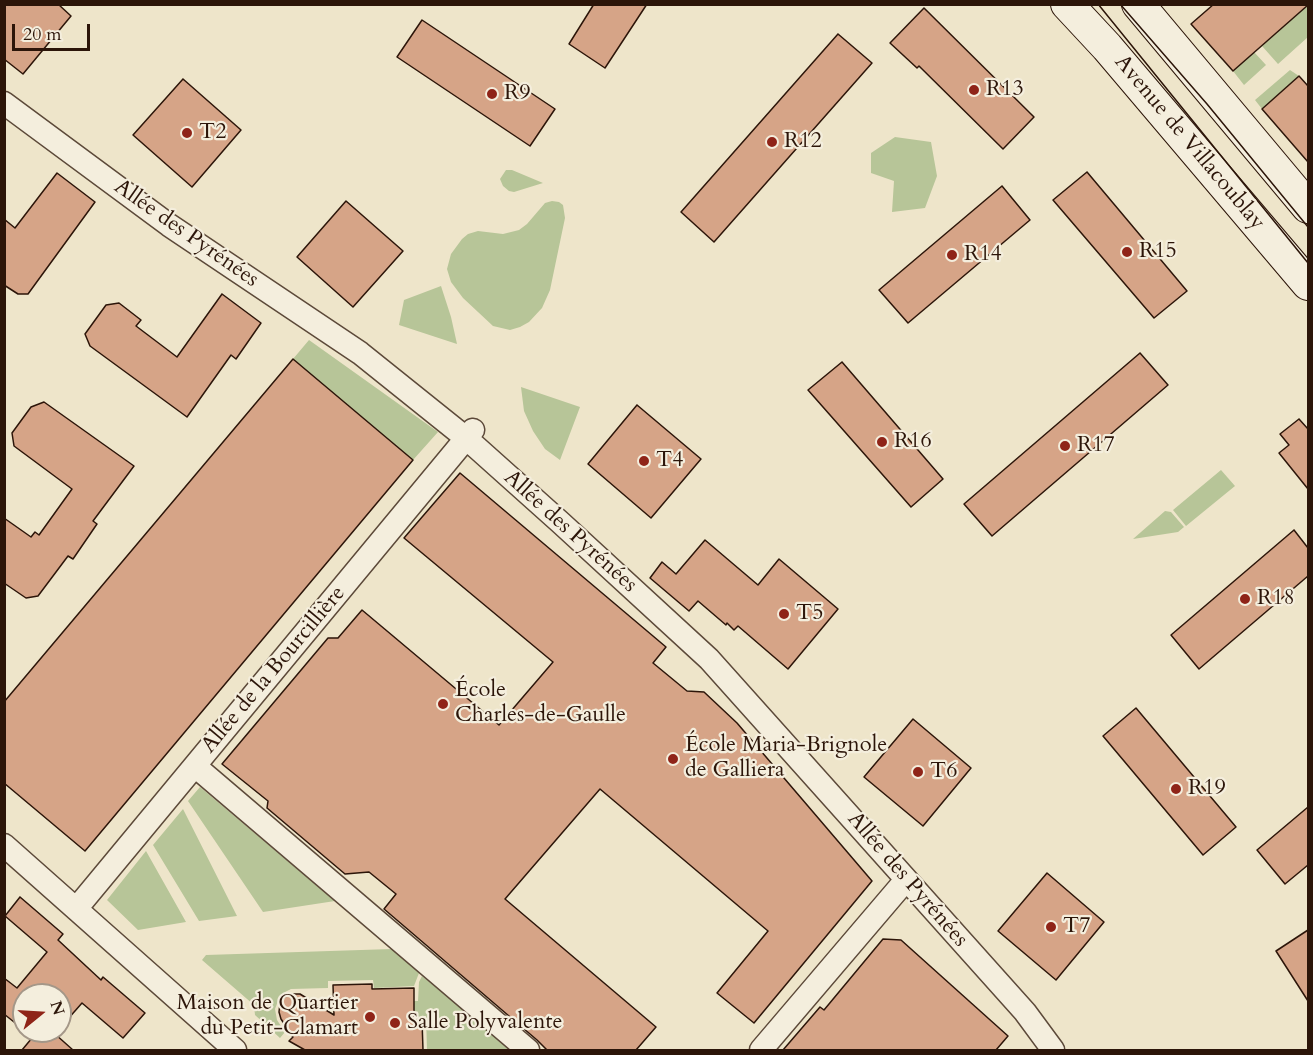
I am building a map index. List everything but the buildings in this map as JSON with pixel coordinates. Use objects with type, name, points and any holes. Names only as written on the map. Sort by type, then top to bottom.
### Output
[{"type":"street","name":"Avenue de Villacoublay","points":[[1067,4],[1112,53],[1308,284]]},
{"type":"street","points":[[1138,4],[1308,207]]},
{"type":"street","name":"Allée des Pyrénées","points":[[4,103],[169,225],[360,352],[470,434],[709,659],[862,828],[905,881],[1025,1012],[1053,1050]]},
{"type":"street","name":"Allée de la Bourcillière","points":[[76,909],[470,434]]},
{"type":"street","points":[[195,766],[528,1050]]},
{"type":"street","points":[[4,845],[235,1050]]},
{"type":"street","points":[[761,1050],[905,881]]},
{"type":"green space","points":[[1308,5],[1308,37],[1278,64],[1262,46]]},
{"type":"green space","points":[[1254,52],[1266,65],[1244,85],[1233,71]]},
{"type":"green space","points":[[1290,70],[1299,76],[1262,109],[1255,100]]},
{"type":"green space","points":[[895,137],[931,142],[937,176],[925,208],[892,212],[894,181],[871,173],[871,153]]},
{"type":"green space","points":[[506,170],[512,170],[543,183],[514,192],[509,191],[500,179]]},
{"type":"green space","points":[[552,201],[563,205],[565,218],[550,290],[542,308],[529,322],[520,327],[510,330],[493,326],[463,298],[451,282],[447,269],[451,254],[468,234],[478,231],[503,234],[519,230],[545,203]]},
{"type":"green space","points":[[441,286],[457,344],[399,325],[404,300]]},
{"type":"green space","points":[[309,340],[438,432],[413,460],[293,359]]},
{"type":"green space","points":[[521,387],[580,407],[560,460],[545,449],[533,431],[524,411]]},
{"type":"green space","points":[[1221,470],[1235,486],[1186,526],[1173,510]]},
{"type":"green space","points":[[1165,511],[1171,512],[1184,527],[1178,532],[1133,539]]},
{"type":"green space","points":[[200,787],[335,901],[263,912],[188,801]]},
{"type":"green space","points":[[183,809],[237,916],[199,921],[153,845]]},
{"type":"green space","points":[[146,851],[186,922],[138,930],[107,900]]},
{"type":"green space","points":[[392,949],[419,973],[414,986],[374,988],[373,980],[328,981],[328,988],[291,989],[285,992],[275,1009],[277,1020],[285,1032],[280,1038],[255,1015],[254,1005],[202,960],[206,955]]},
{"type":"green space","points":[[422,976],[512,1050],[427,1050],[426,1016],[422,1016],[422,1020],[414,1020],[414,1001],[418,1001],[419,982]]},
{"type":"tram line","points":[[1098,4],[1308,263]]},
{"type":"tram line","points":[[1120,4],[1207,104],[1308,227]]},
{"type":"place","name":"R13","points":[[974,90]]},
{"type":"place","name":"R9","points":[[492,94]]},
{"type":"place","name":"T2","points":[[187,133]]},
{"type":"place","name":"R12","points":[[772,142]]},
{"type":"place","name":"R15","points":[[1127,252]]},
{"type":"place","name":"R14","points":[[952,255]]},
{"type":"place","name":"R16","points":[[882,442]]},
{"type":"place","name":"R17","points":[[1065,446]]},
{"type":"place","name":"T4","points":[[644,461]]},
{"type":"place","name":"R18","points":[[1245,599]]},
{"type":"place","name":"T5","points":[[784,614]]},
{"type":"place","name":"École Charles-de-Gaulle","points":[[443,704]]},
{"type":"place","name":"École Maria-Brignole de Galliera","points":[[673,759]]},
{"type":"place","name":"T6","points":[[918,772]]},
{"type":"place","name":"R19","points":[[1176,789]]},
{"type":"place","name":"T7","points":[[1051,927]]},
{"type":"place","name":"Maison de Quartier du Petit-Clamart","points":[[370,1017]]},
{"type":"place","name":"Salle Polyvalente","points":[[395,1023]]}]
